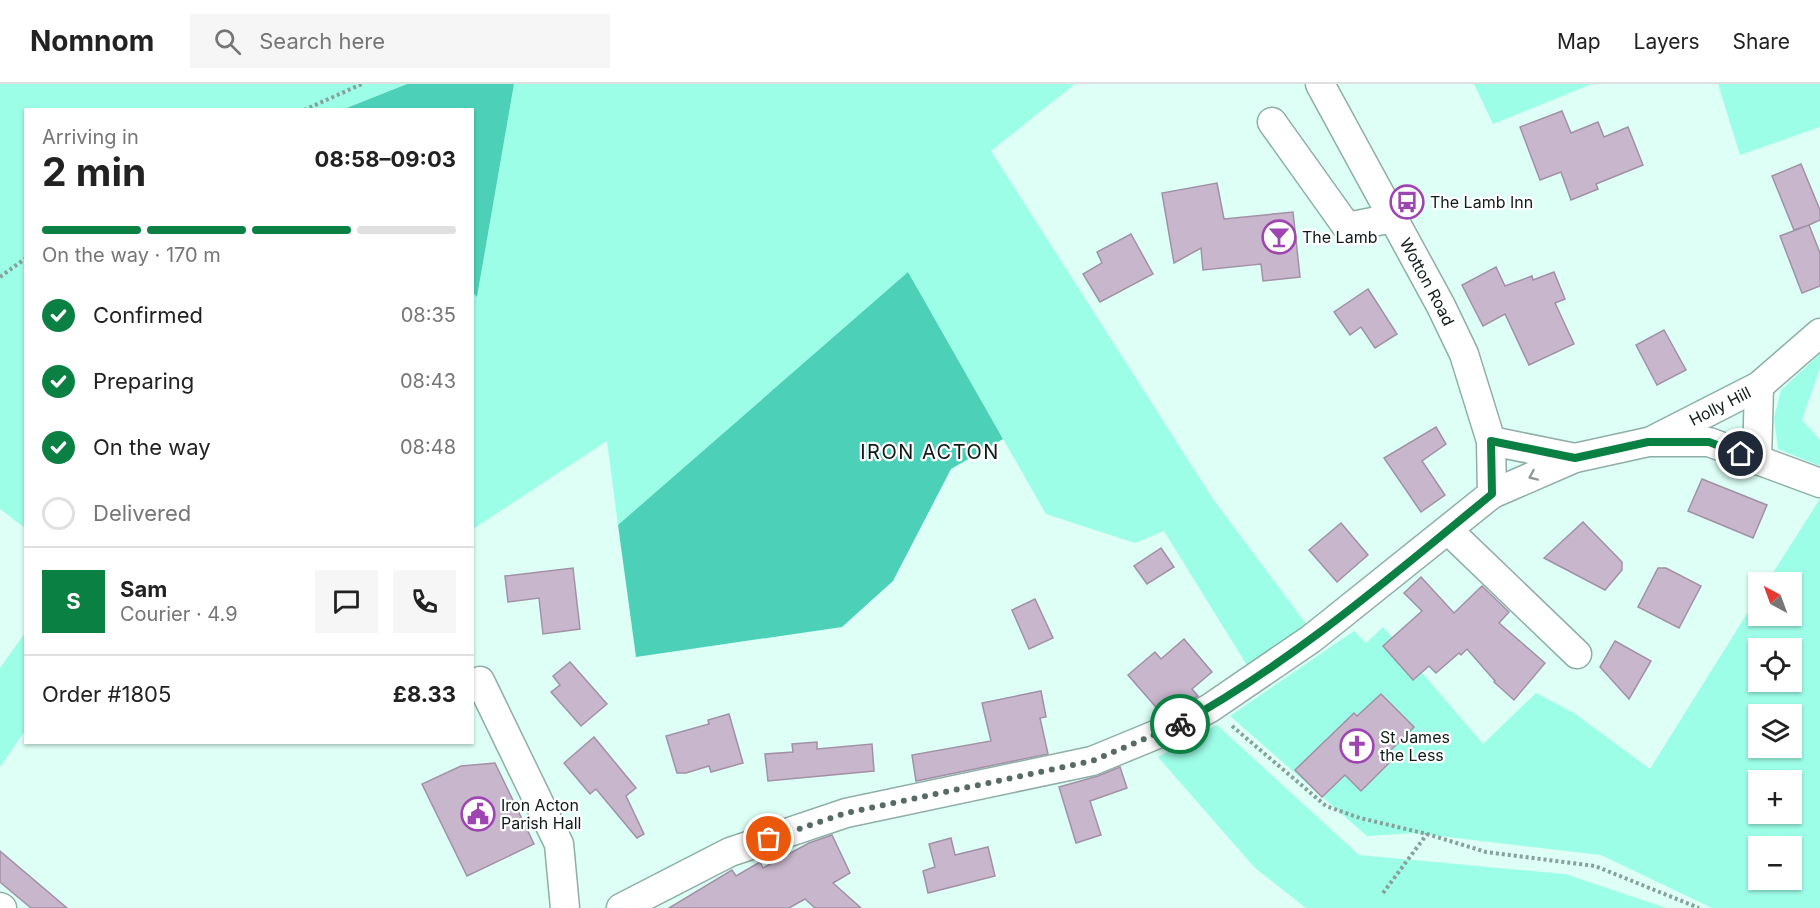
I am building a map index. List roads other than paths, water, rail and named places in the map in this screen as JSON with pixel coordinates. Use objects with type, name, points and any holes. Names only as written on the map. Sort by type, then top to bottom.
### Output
[{"type":"street","name":"Wotton Road","points":[[1320,84],[1441,306],[1464,354],[1491,441],[1492,494]]},
{"type":"street","points":[[1272,122],[1347,227],[1393,218]]},
{"type":"street","name":"Holly Hill","points":[[1648,442],[1759,386],[1820,333]]},
{"type":"street","name":"Holly Hill","points":[[1757,460],[1759,386]]},
{"type":"street","points":[[1491,441],[1575,458]]},
{"type":"street","points":[[621,908],[730,852],[846,813],[1092,761],[1177,726],[1218,703],[1311,639],[1492,494],[1575,458],[1648,442],[1709,442],[1820,483]]},
{"type":"street","points":[[1448,530],[1577,654]]},
{"type":"street","points":[[480,681],[559,844],[565,908]]},
{"type":"place","name":"The Lamb Inn","points":[[1407,202]]},
{"type":"place","name":"The Lamb","points":[[1279,237]]},
{"type":"place","name":"St James the Less","points":[[1357,746]]},
{"type":"place","name":"Iron Acton Parish Hall","points":[[478,814]]},
{"type":"district","name":"IRON ACTON","points":[[930,452]]}]
